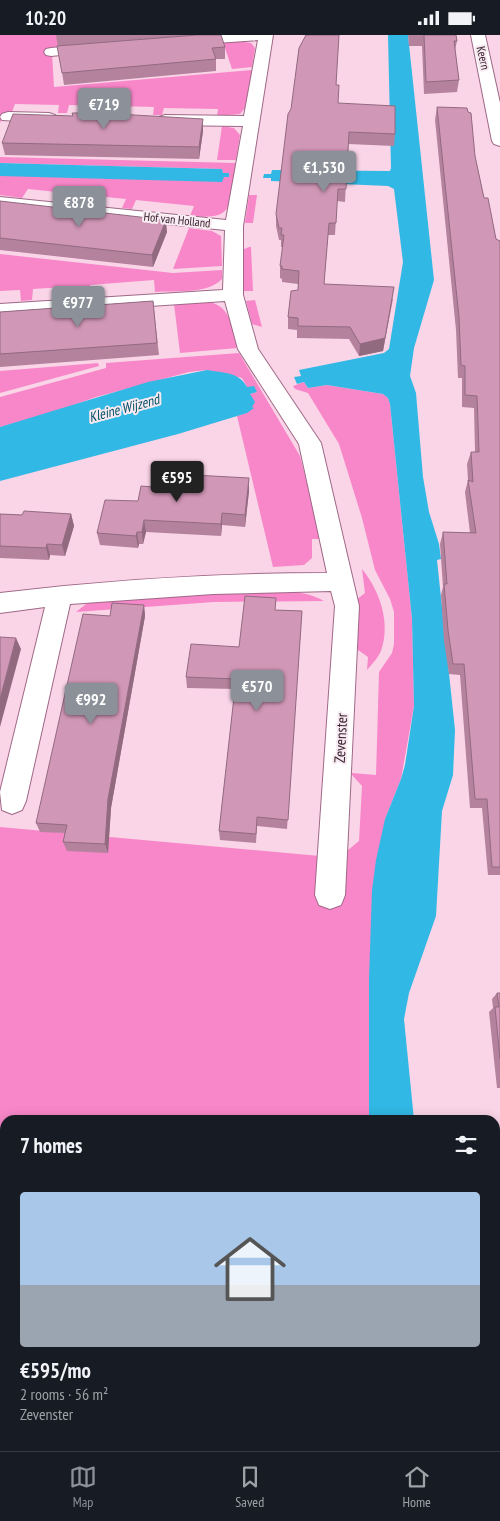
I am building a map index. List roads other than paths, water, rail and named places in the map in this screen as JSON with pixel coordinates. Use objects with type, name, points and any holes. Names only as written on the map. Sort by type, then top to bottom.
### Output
[{"type":"street","points":[[0,311],[233,295],[234,226],[266,35],[169,43]]},
{"type":"street","name":"Keern","points":[[478,35],[500,141]]},
{"type":"street","points":[[51,52],[110,47]]},
{"type":"street","points":[[8,117],[66,118]]},
{"type":"street","points":[[154,120],[251,121]]},
{"type":"street","name":"Hof van Holland","points":[[0,202],[234,226]]},
{"type":"street","name":"Zevenster","points":[[233,295],[248,349],[310,443],[347,606],[340,765],[330,895]]},
{"type":"street","points":[[0,603],[60,595],[185,585],[341,582]]},
{"type":"street","points":[[12,801],[60,595]]},
{"type":"water","points":[[388,35],[408,35],[434,280],[414,348],[410,376],[416,393],[423,477],[429,512],[439,544],[441,559],[437,560],[455,730],[453,775],[442,811],[436,916],[409,993],[404,1019],[414,1115],[369,1115],[369,979],[372,890],[385,819],[405,765],[414,706],[412,619],[390,404],[388,398],[383,394],[327,385],[308,388],[304,382],[297,384],[294,377],[301,376],[299,370],[384,353],[389,349],[403,262],[394,189],[388,186],[271,181],[271,178],[263,178],[264,174],[271,174],[272,170],[390,171]]},
{"type":"water","points":[[0,163],[222,169],[223,173],[229,173],[229,177],[224,177],[222,182],[0,176]]},
{"type":"water","name":"Kleine Wijzend","points":[[207,370],[230,374],[240,378],[247,387],[254,386],[257,392],[250,394],[255,402],[252,407],[254,408],[247,413],[178,434],[0,481],[0,427],[148,382]]}]
